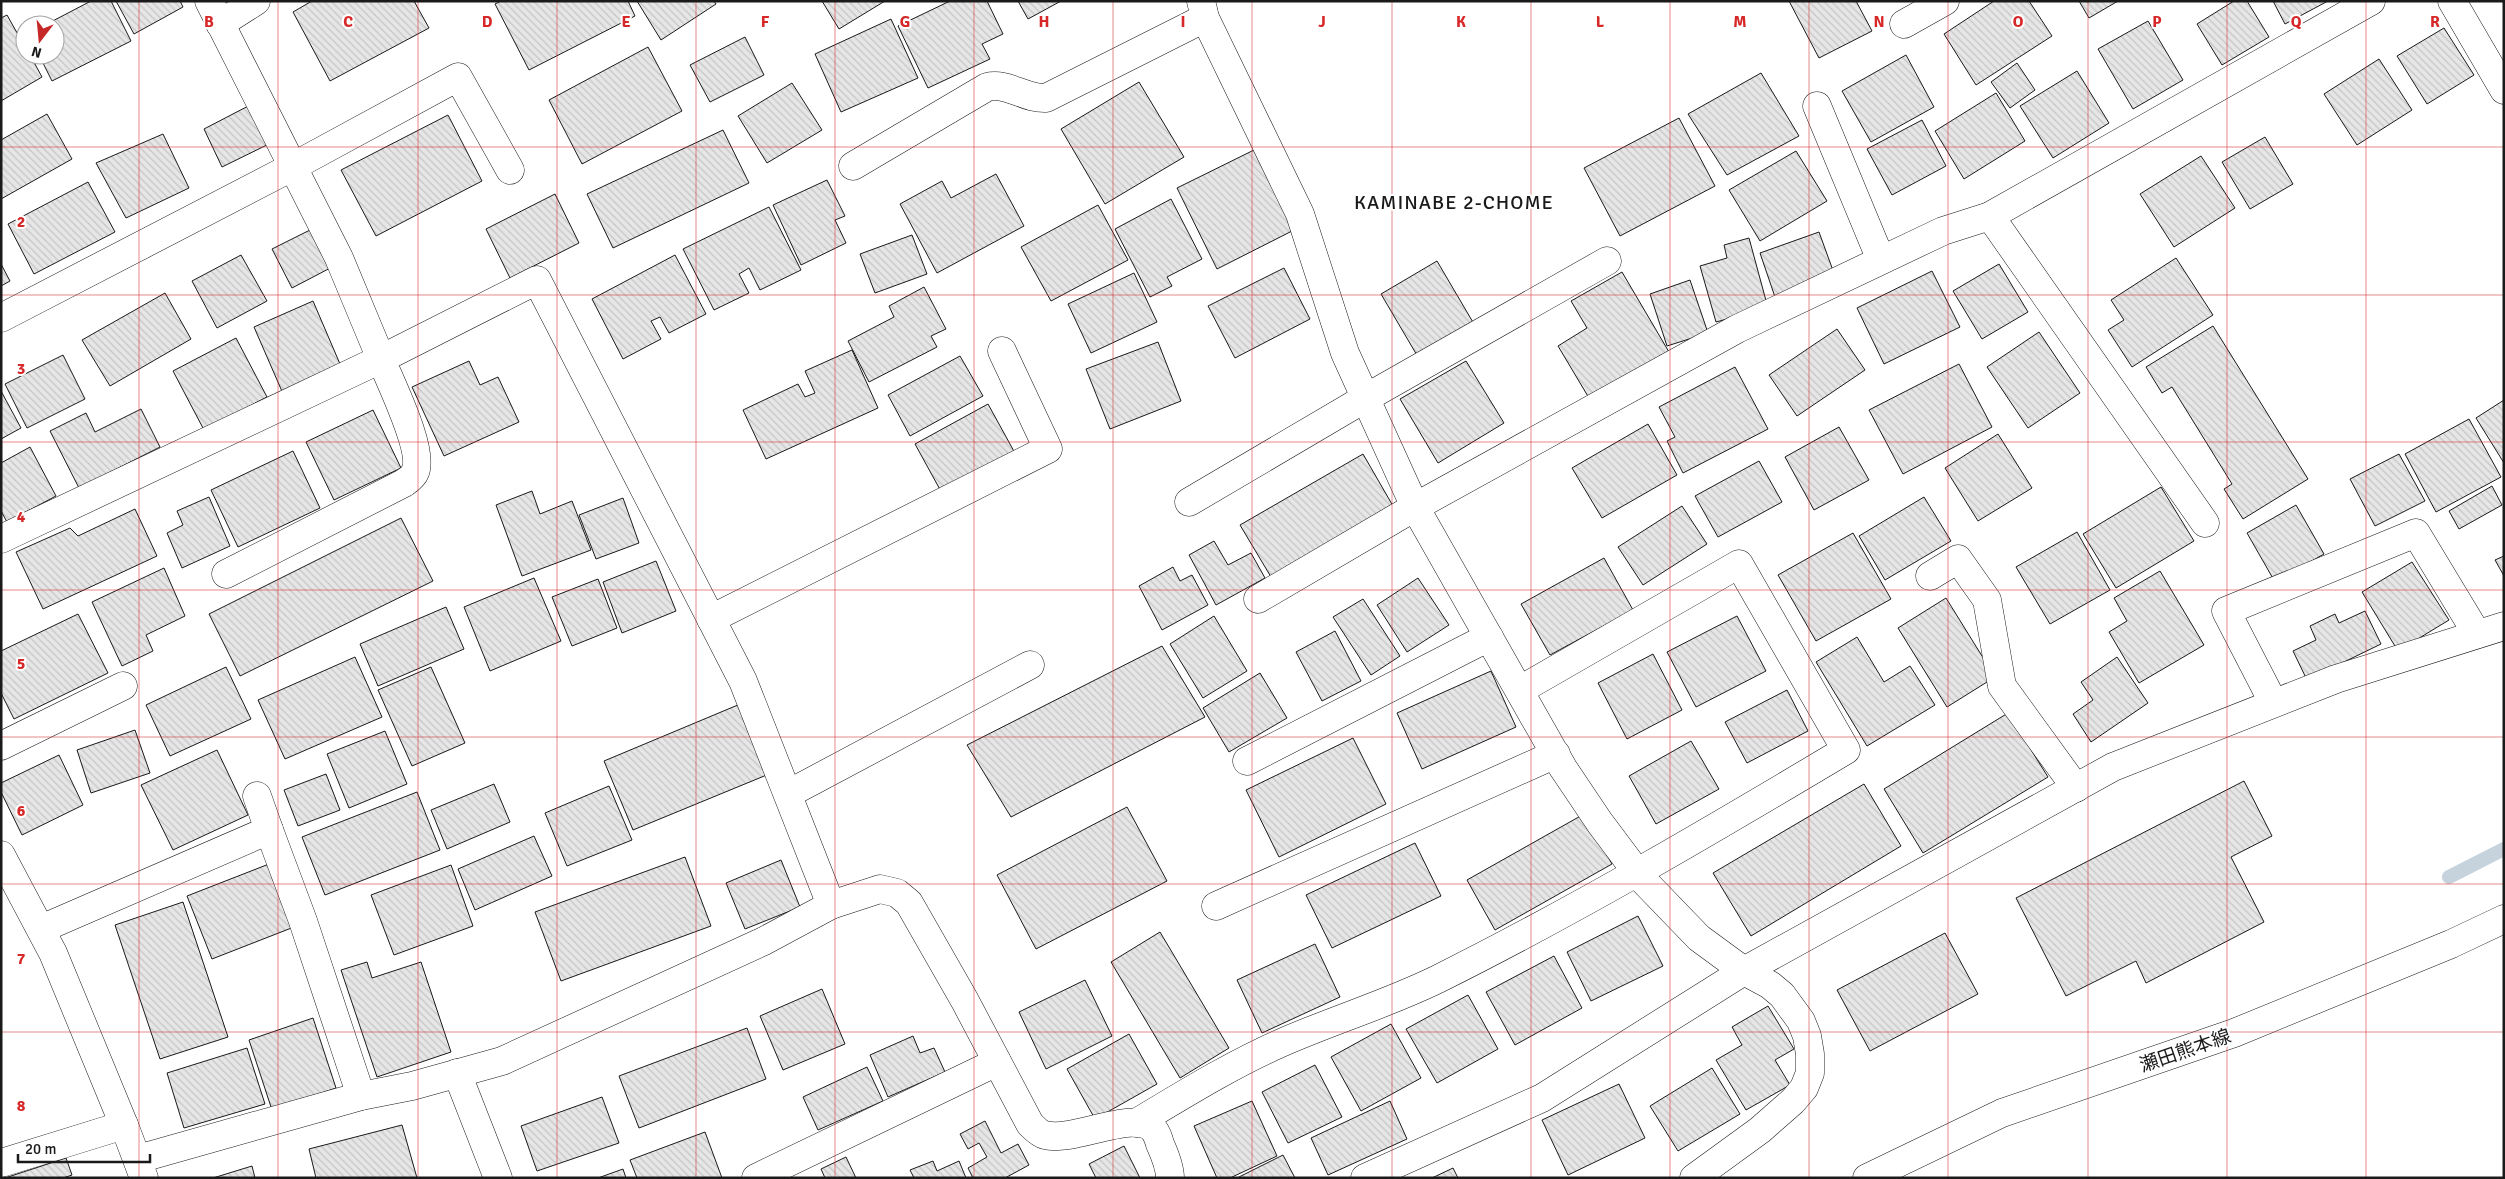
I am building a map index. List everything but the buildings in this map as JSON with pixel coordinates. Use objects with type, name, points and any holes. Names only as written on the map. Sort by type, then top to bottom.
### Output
[{"type":"street","points":[[226,574],[404,483],[415,472],[417,463],[415,441],[339,258],[294,166],[214,13],[256,1]]},
{"type":"street","points":[[1904,24],[1945,1]]},
{"type":"street","points":[[1258,599],[1416,507],[1737,329],[1944,230],[1990,216],[2370,1]]},
{"type":"street","points":[[2452,1],[2504,90]]},
{"type":"street","points":[[853,166],[987,87],[994,85],[1030,97],[1046,98],[1203,10],[1300,214],[1345,353],[1364,399],[1416,507],[1556,754],[1600,824],[1638,873],[1699,938],[1744,971],[1770,985],[1794,1008],[1807,1036],[1810,1054],[1810,1073],[1804,1088],[1793,1101],[1760,1130],[1694,1178]]},
{"type":"street","points":[[1,318],[294,166],[458,77],[510,170]]},
{"type":"street","points":[[1817,106],[1881,260]]},
{"type":"street","points":[[1990,216],[2205,523]]},
{"type":"street","points":[[1189,502],[1364,399],[1607,261]]},
{"type":"street","points":[[1,539],[381,359],[538,280],[744,681],[831,905]]},
{"type":"street","points":[[712,619],[1048,449],[1002,351]]},
{"type":"street","points":[[2273,702],[2226,611],[2416,533],[2477,634]]},
{"type":"street","points":[[1930,576],[1967,553],[1988,600],[2002,686],[2076,788]]},
{"type":"street","points":[[1136,1123],[1196,1087],[1280,1044],[1435,980],[1638,873],[1846,750],[1739,564],[1520,690]]},
{"type":"street","points":[[1365,1178],[1542,1098],[1744,971],[2113,766],[2336,679],[2504,626]]},
{"type":"street","points":[[1247,761],[1489,637]]},
{"type":"street","points":[[788,794],[1030,665]]},
{"type":"street","points":[[1,746],[123,686]]},
{"type":"street","points":[[1216,906],[1556,754]]},
{"type":"street","points":[[257,796],[304,921],[361,1096]]},
{"type":"street","points":[[41,930],[269,830]]},
{"type":"street","points":[[1,855],[53,953],[141,1168],[361,1096],[412,1086],[502,1061],[764,941],[831,905],[880,890],[897,893],[908,903],[1030,1124],[1043,1135],[1056,1137],[1078,1134],[1128,1122],[1143,1123],[1154,1130],[1165,1157],[1170,1178]]},
{"type":"street","name":"瀬田熊本線","points":[[1867,1178],[2002,1113],[2234,1033],[2451,944],[2504,919]]},
{"type":"street","points":[[756,1178],[997,1062]]},
{"type":"street","points":[[457,1073],[498,1178]]},
{"type":"street","points":[[1,1163],[124,1126]]},
{"type":"waterway","points":[[2449,877],[2504,849]]},
{"type":"district","name":"KAMINABE 2-CHOME","points":[[1454,202]]}]
